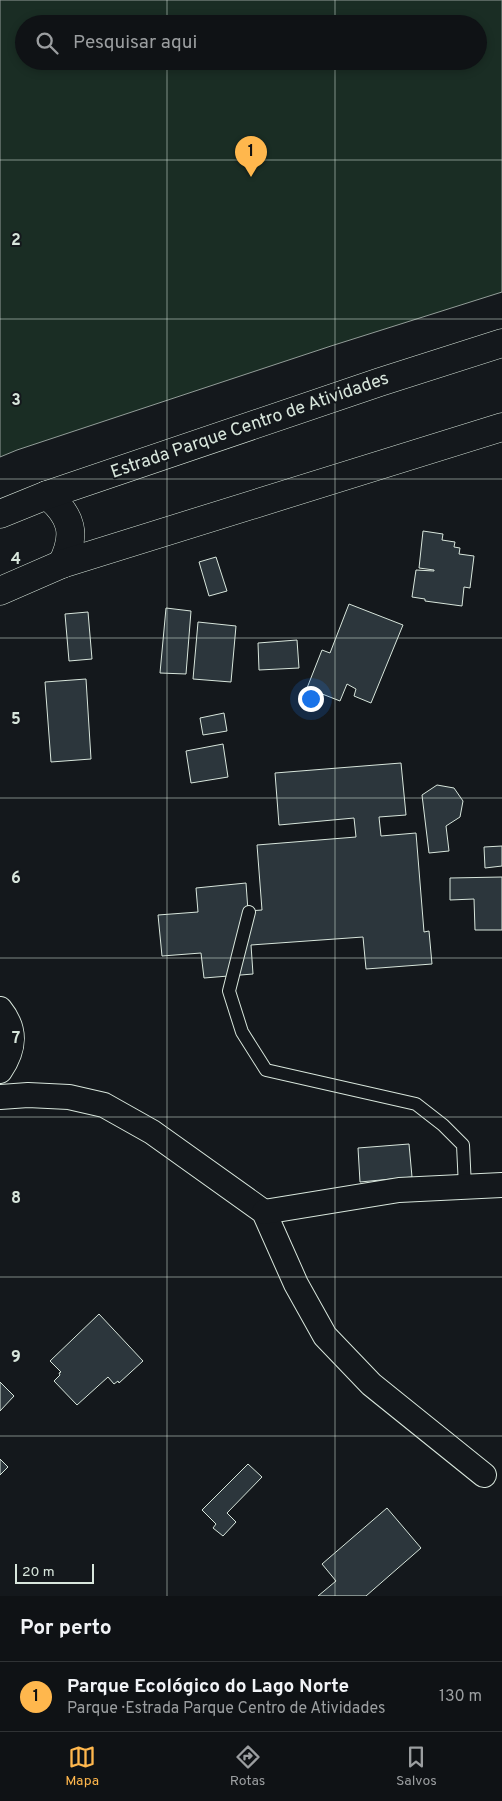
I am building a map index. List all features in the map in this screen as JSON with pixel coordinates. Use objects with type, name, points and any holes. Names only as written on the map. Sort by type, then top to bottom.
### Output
[{"type":"main road","name":"Estrada Parque Centro de Atividades","points":[[0,514],[47,495],[371,385],[502,343]]},
{"type":"main road","points":[[0,591],[62,564],[502,427]]},
{"type":"main road","points":[[47,495],[59,505],[67,519],[71,534],[69,550],[62,564]]},
{"type":"street","points":[[0,1008],[8,1018],[13,1037],[9,1058],[0,1071]]},
{"type":"street","points":[[0,1097],[28,1094],[69,1097],[104,1105],[152,1132],[264,1212],[296,1284],[325,1336],[371,1384],[484,1476]]},
{"type":"street","points":[[264,1212],[399,1190],[502,1185]]},
{"type":"lane","points":[[249,912],[229,991],[242,1032],[266,1070],[416,1104],[443,1125],[463,1145],[466,1187]]},
{"type":"green space","points":[[0,0],[502,0],[502,292],[331,346],[0,457]]},
{"type":"building","points":[[423,531],[443,534],[442,540],[455,542],[454,547],[460,548],[459,554],[474,556],[470,588],[464,587],[462,606],[425,601],[425,599],[412,597],[416,570],[434,571],[419,568]]},
{"type":"building","points":[[216,557],[227,591],[209,596],[199,562]]},
{"type":"building","points":[[349,604],[403,625],[371,703],[354,696],[356,689],[347,684],[340,701],[307,688],[322,650],[330,653]]},
{"type":"building","points":[[166,608],[191,611],[186,674],[160,673]]},
{"type":"building","points":[[88,612],[92,659],[69,661],[65,614]]},
{"type":"building","points":[[198,622],[236,626],[231,682],[193,679]]},
{"type":"building","points":[[297,640],[299,668],[259,670],[258,643]]},
{"type":"building","points":[[86,679],[91,759],[51,762],[45,682]]},
{"type":"building","points":[[224,713],[227,731],[203,735],[200,718]]},
{"type":"building","points":[[223,744],[228,777],[191,783],[186,751]]},
{"type":"building","points":[[401,763],[406,815],[379,817],[381,836],[416,833],[424,932],[429,931],[432,964],[366,969],[363,937],[251,945],[253,974],[204,978],[201,953],[162,956],[158,915],[198,912],[196,888],[246,883],[248,911],[262,910],[257,845],[356,837],[354,818],[279,825],[275,773]]},
{"type":"building","points":[[437,785],[454,788],[463,801],[460,817],[446,826],[449,851],[429,853],[422,795]]},
{"type":"building","points":[[502,846],[502,866],[485,868],[484,847]]},
{"type":"building","points":[[502,877],[502,930],[475,930],[474,899],[450,900],[450,878]]},
{"type":"building","points":[[409,1144],[412,1177],[360,1182],[358,1148]]},
{"type":"building","points":[[99,1314],[143,1361],[119,1383],[118,1381],[114,1384],[108,1377],[77,1405],[54,1381],[61,1372],[50,1361]]},
{"type":"building","points":[[0,1382],[14,1396],[0,1411]]},
{"type":"building","points":[[0,1459],[8,1467],[0,1475]]},
{"type":"building","points":[[248,1464],[262,1477],[227,1513],[236,1522],[223,1536],[213,1528],[216,1524],[202,1510]]},
{"type":"building","points":[[387,1508],[421,1548],[366,1596],[318,1596],[336,1581],[322,1564]]},
{"type":"place","name":"Parque Ecológico do Lago Norte","points":[[251,177]]}]
